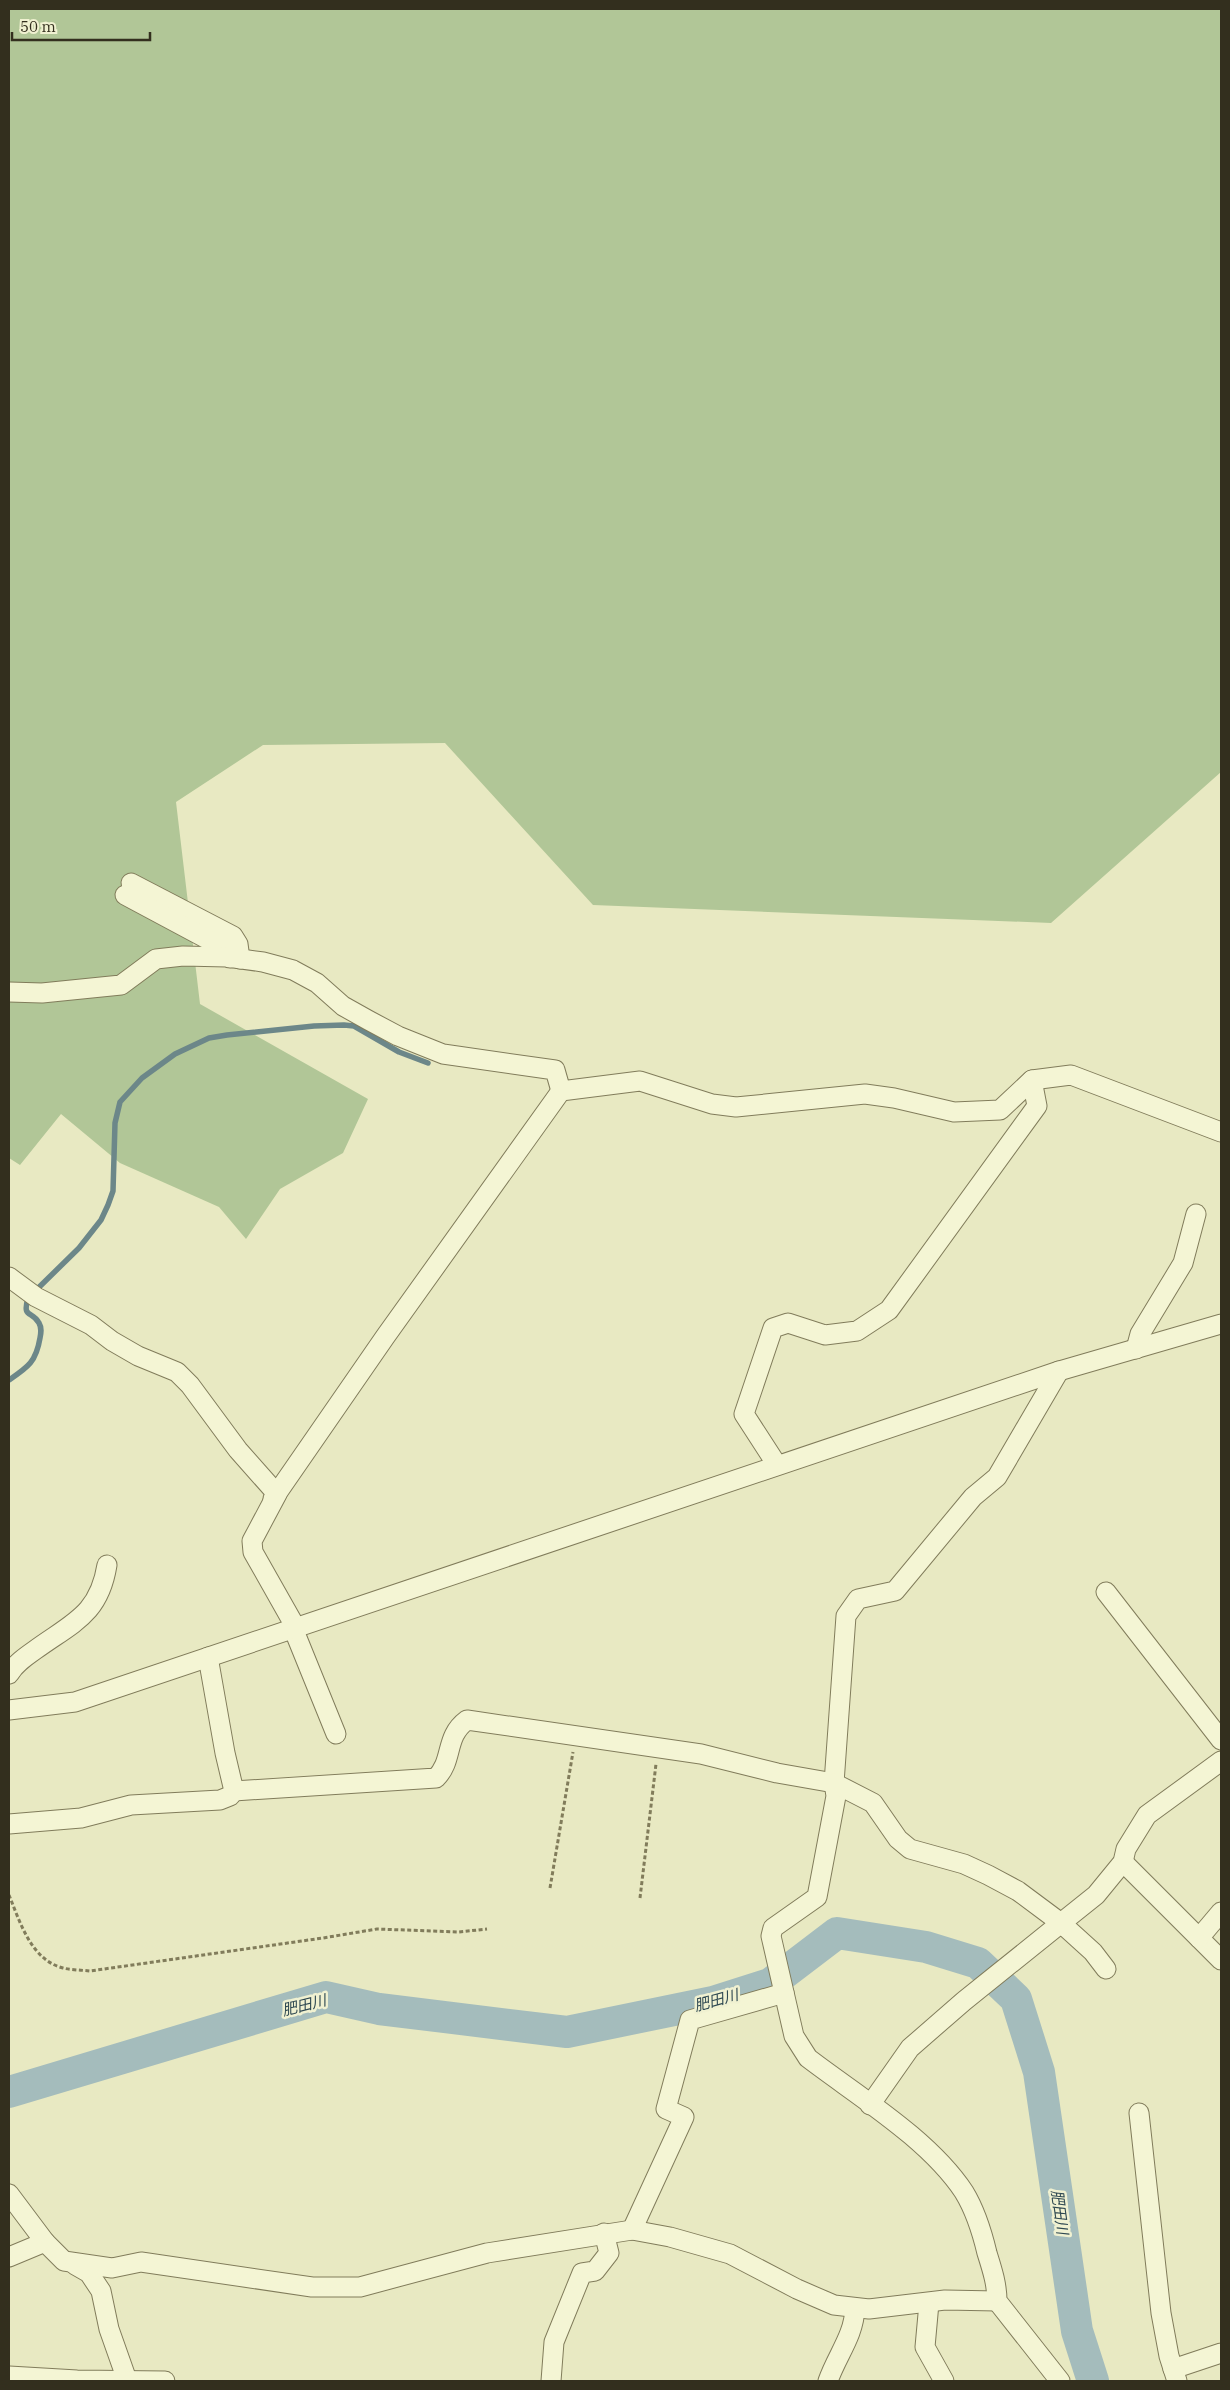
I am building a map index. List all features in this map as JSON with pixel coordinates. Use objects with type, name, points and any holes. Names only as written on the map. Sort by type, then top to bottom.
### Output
[{"type":"street","points":[[128,889],[233,936],[238,944],[235,958]]},
{"type":"street","points":[[9,992],[42,992],[121,985],[156,959],[182,956],[235,958],[293,970],[317,982],[343,1006],[398,1036],[443,1054],[555,1070],[561,1091]]},
{"type":"street","points":[[336,1734],[295,1628],[253,1552],[252,1541],[273,1499],[385,1337],[561,1091],[640,1081],[712,1104],[736,1107],[865,1094],[894,1098],[954,1112],[1000,1110],[1032,1080],[1071,1075],[1221,1132]]},
{"type":"street","points":[[777,1465],[744,1414],[773,1328],[788,1323],[825,1335],[858,1331],[889,1310],[1038,1106],[1032,1080]]},
{"type":"street","points":[[1136,1349],[1140,1334],[1183,1263],[1196,1214]]},
{"type":"street","points":[[9,1277],[36,1298],[91,1325],[112,1341],[138,1356],[177,1372],[190,1384],[238,1450],[277,1494],[273,1499]]},
{"type":"street","points":[[9,1710],[75,1702],[1059,1371],[1221,1324]]},
{"type":"street","points":[[1059,1371],[997,1477],[972,1497],[895,1591],[858,1599],[846,1616],[834,1783],[836,1796],[817,1897],[773,1928],[770,1936],[794,2036],[801,2050],[808,2058],[933,2155],[964,2193],[982,2232],[997,2288],[997,2301],[1060,2381]]},
{"type":"street","points":[[9,1674],[21,1660],[77,1622],[89,1611],[104,1583],[107,1565]]},
{"type":"street","points":[[1106,1592],[1221,1740]]},
{"type":"street","points":[[208,1657],[225,1753],[234,1791]]},
{"type":"street","points":[[9,1824],[81,1818],[131,1805],[220,1800],[230,1796],[234,1791],[436,1778],[443,1771],[456,1728],[467,1720],[701,1754],[777,1773],[834,1783],[873,1803],[898,1839],[910,1849],[964,1864],[1018,1891],[1061,1923],[1087,1946],[1106,1969]]},
{"type":"street","points":[[870,2105],[910,2048],[964,2000],[1096,1895],[1123,1862],[1126,1849],[1147,1815],[1221,1761]]},
{"type":"street","points":[[1123,1862],[1221,1960]]},
{"type":"street","points":[[1199,1938],[1221,1912]]},
{"type":"street","points":[[632,2230],[684,2117],[666,2109],[690,2020],[783,1992]]},
{"type":"street","points":[[1139,2113],[1161,2313],[1175,2375],[1221,2353]]},
{"type":"street","points":[[9,2194],[45,2242],[64,2261],[112,2268],[141,2262],[312,2287],[360,2287],[487,2253],[632,2230],[670,2237],[730,2254],[797,2289],[834,2305],[869,2309],[945,2300],[997,2301]]},
{"type":"street","points":[[551,2381],[554,2342],[582,2272],[595,2271],[609,2253],[604,2233]]},
{"type":"street","points":[[9,2257],[45,2242]]},
{"type":"street","points":[[74,2263],[89,2273],[100,2291],[109,2329],[131,2380]]},
{"type":"street","points":[[929,2303],[926,2347],[944,2381]]},
{"type":"street","points":[[828,2381],[835,2360],[855,2324],[855,2308]]},
{"type":"street","points":[[9,2376],[77,2381],[165,2381]]},
{"type":"path","points":[[550,1888],[576,1735]]},
{"type":"path","points":[[640,1898],[658,1747]]},
{"type":"path","points":[[9,1895],[26,1935],[41,1955],[62,1968],[90,1971],[377,1929],[459,1932],[487,1929]]},
{"type":"green space","points":[[9,9],[1221,9],[1221,772],[1051,923],[593,905],[445,743],[263,745],[176,802],[200,1004],[368,1099],[343,1153],[280,1189],[246,1239],[219,1207],[120,1163],[61,1114],[20,1165],[9,1158]]},
{"type":"waterway","points":[[9,1380],[30,1363],[38,1346],[41,1327],[36,1319],[27,1312],[28,1298],[79,1248],[101,1220],[108,1205],[113,1191],[115,1123],[120,1102],[142,1078],[175,1054],[209,1038],[314,1026],[354,1026],[399,1052],[428,1063]]},
{"type":"waterway","name":"肥田川","points":[[9,2092],[326,1997],[379,2009],[567,2032],[713,2002],[770,1984],[837,1933],[926,1947],[978,1963],[1016,1999],[1039,2072],[1077,2331],[1093,2381]]}]
